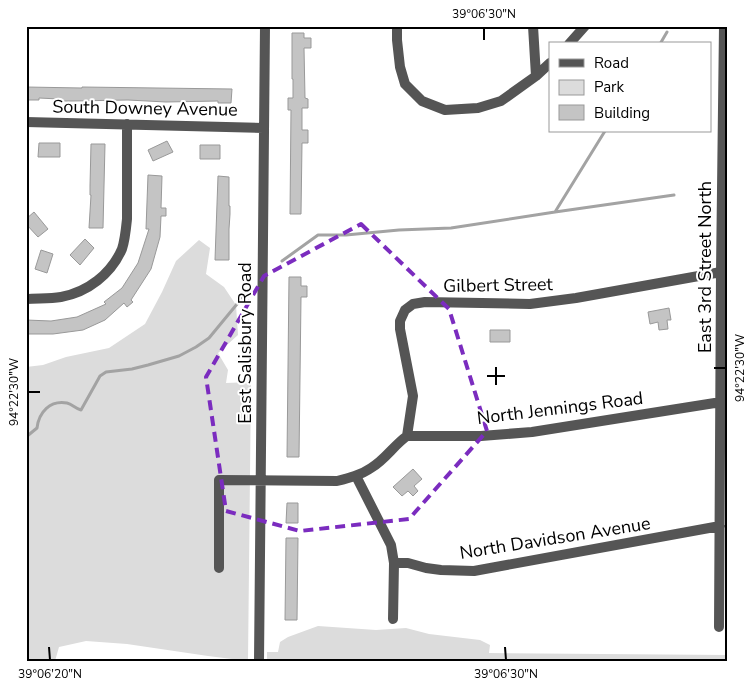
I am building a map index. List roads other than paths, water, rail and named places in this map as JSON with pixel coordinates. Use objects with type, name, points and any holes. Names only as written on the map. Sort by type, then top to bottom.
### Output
[{"type":"street","name":"East Salisbury Road","points":[[259,661],[265,26]]},
{"type":"street","points":[[397,26],[400,67],[405,84],[422,101],[445,110],[478,108],[501,101],[536,76],[549,63]]},
{"type":"street","points":[[534,26],[536,76]]},
{"type":"street","points":[[571,42],[585,26]]},
{"type":"street","name":"East 3rd Street North","points":[[719,627],[724,401],[721,272],[724,26]]},
{"type":"street","name":"South Downey Avenue","points":[[26,122],[263,128]]},
{"type":"street","points":[[26,298],[48,298],[74,294],[102,278],[116,259],[122,248],[127,219],[127,124]]},
{"type":"street","name":"Gilbert Street","points":[[407,436],[412,396],[400,321],[405,310],[413,304],[425,302],[530,304],[576,298],[721,272]]},
{"type":"street","name":"North Jennings Road","points":[[407,436],[481,436],[532,432],[724,401]]},
{"type":"street","points":[[219,568],[219,480],[337,481],[356,476],[372,468],[399,441],[407,436]]},
{"type":"street","points":[[356,476],[391,545],[394,563],[393,619]]},
{"type":"street","name":"North Davidson Avenue","points":[[394,563],[408,563],[441,570],[474,571],[720,526]]},
{"type":"waterway","points":[[661,42],[667,32]]},
{"type":"waterway","points":[[282,261],[318,235],[451,228],[555,212],[604,132]]},
{"type":"waterway","points":[[555,212],[674,195]]},
{"type":"waterway","points":[[26,437],[37,428],[40,417],[46,408],[55,403],[71,404],[81,410],[100,376],[106,372],[148,365],[179,356],[196,347],[209,338],[242,298]]}]
